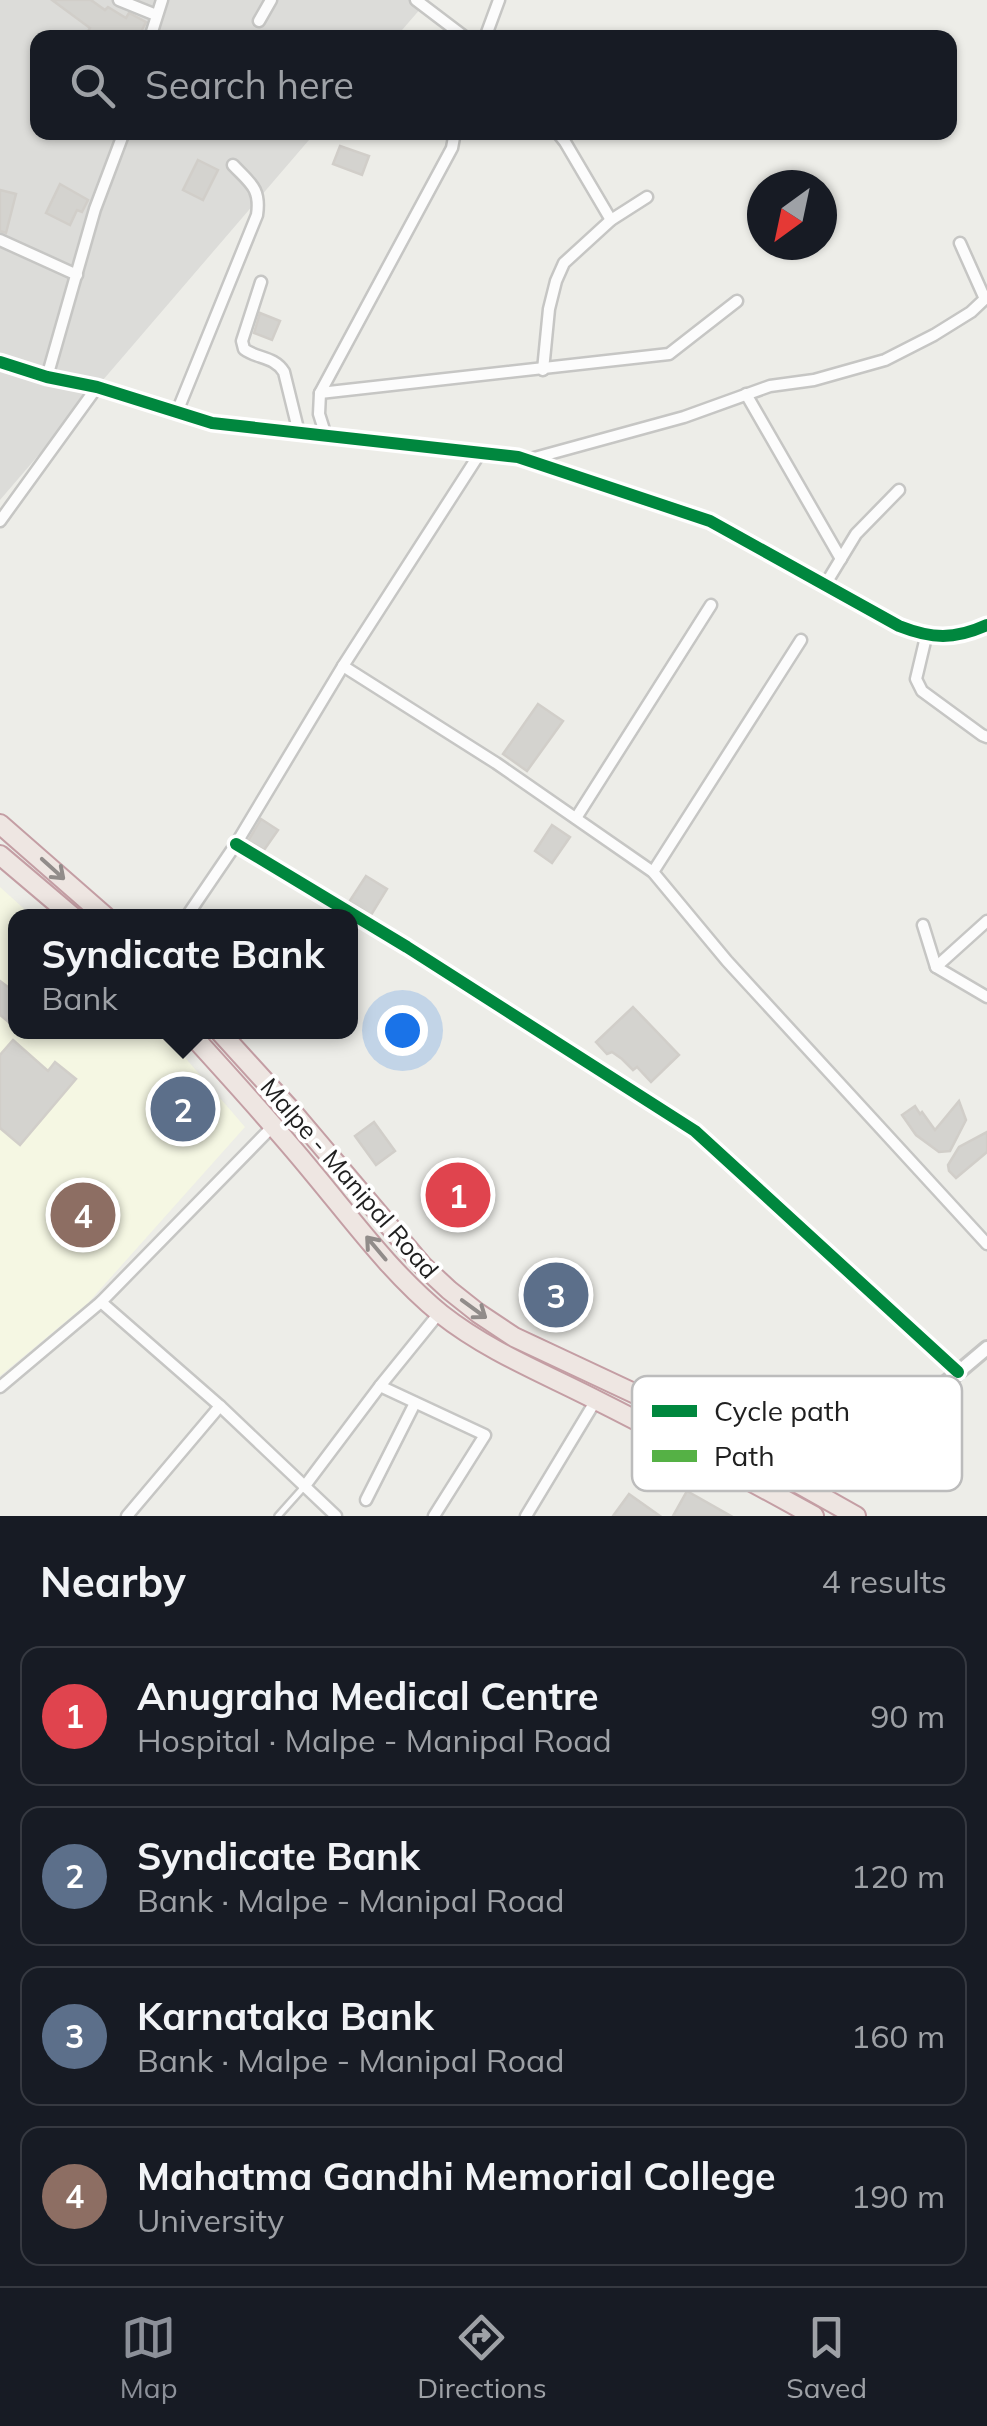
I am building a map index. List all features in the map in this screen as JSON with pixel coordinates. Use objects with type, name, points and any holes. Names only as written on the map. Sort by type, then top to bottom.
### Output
[{"type":"highway","points":[[0,824],[97,909]]},
{"type":"highway","points":[[0,855],[64,909]]},
{"type":"highway","name":"Malpe - Manipal Road","points":[[195,1039],[274,1125],[411,1288],[467,1333],[504,1355],[632,1418]]},
{"type":"highway","name":"Malpe - Manipal Road","points":[[226,1039],[449,1290],[514,1337],[632,1392]]},
{"type":"highway","name":"Malpe - Manipal Road","points":[[768,1491],[814,1516]]},
{"type":"highway","name":"Malpe - Manipal Road","points":[[812,1491],[856,1516]]},
{"type":"street","points":[[119,0],[156,14]]},
{"type":"street","points":[[152,30],[162,0]]},
{"type":"street","points":[[259,21],[272,0]]},
{"type":"street","points":[[416,0],[455,30]]},
{"type":"street","points":[[488,30],[499,0]]},
{"type":"street","points":[[47,377],[95,209],[121,140]]},
{"type":"street","points":[[326,436],[320,393],[454,140]]},
{"type":"street","points":[[563,140],[611,220]]},
{"type":"street","points":[[177,412],[258,214],[256,190],[233,165]]},
{"type":"street","points":[[544,370],[549,310],[564,264],[611,220],[647,197]]},
{"type":"street","points":[[0,240],[76,274]]},
{"type":"street","points":[[527,460],[684,418],[770,386],[814,380],[885,360],[934,335],[986,298],[960,243]]},
{"type":"street","points":[[260,282],[242,341],[244,349],[279,364],[299,433]]},
{"type":"street","points":[[320,393],[669,354],[737,301]]},
{"type":"street","points":[[0,362],[212,423],[527,460],[710,521],[899,626],[926,636],[971,632],[987,624]]},
{"type":"street","points":[[0,521],[97,387]]},
{"type":"street","points":[[746,394],[841,559]]},
{"type":"street","points":[[192,909],[480,454]]},
{"type":"street","points":[[825,585],[866,522],[899,490]]},
{"type":"street","points":[[576,818],[711,605]]},
{"type":"street","points":[[926,636],[918,685],[987,737]]},
{"type":"street","points":[[653,872],[801,640]]},
{"type":"street","points":[[343,666],[496,763],[653,872],[726,961],[987,1244]]},
{"type":"street","points":[[236,844],[344,909]]},
{"type":"street","points":[[358,917],[695,1132],[958,1372]]},
{"type":"street","points":[[936,966],[987,921]]},
{"type":"street","points":[[923,925],[936,966],[987,997]]},
{"type":"street","points":[[0,1387],[100,1302],[274,1125]]},
{"type":"street","points":[[100,1302],[220,1406],[336,1516]]},
{"type":"street","points":[[304,1487],[440,1312]]},
{"type":"street","points":[[953,1376],[987,1348]]},
{"type":"street","points":[[380,1386],[485,1436],[434,1516]]},
{"type":"street","points":[[543,1516],[528,1512],[596,1400]]},
{"type":"street","points":[[366,1500],[415,1402]]},
{"type":"street","points":[[127,1516],[220,1406]]},
{"type":"lane","points":[[278,1516],[304,1487]]},
{"type":"shaded area","points":[[0,0],[428,0],[402,30],[30,30],[30,140],[309,140],[0,500]]},
{"type":"shaded area","points":[[0,887],[24,909],[8,909],[8,1039],[169,1039],[245,1127],[88,1303],[0,1376]]},
{"type":"building","points":[[52,0],[91,0],[105,10],[108,7],[126,18],[129,13],[146,22],[142,30],[90,28]]},
{"type":"building","points":[[340,146],[369,156],[362,175],[333,164]]},
{"type":"building","points":[[198,160],[218,170],[203,200],[183,190]]},
{"type":"building","points":[[60,184],[88,200],[82,212],[77,210],[70,225],[46,213]]},
{"type":"building","points":[[0,190],[16,194],[6,233],[0,231]]},
{"type":"building","points":[[260,313],[280,321],[272,340],[254,333]]},
{"type":"building","points":[[538,704],[563,721],[527,771],[503,754]]},
{"type":"building","points":[[261,819],[278,830],[264,850],[248,841]]},
{"type":"building","points":[[552,825],[570,837],[552,863],[535,851]]},
{"type":"building","points":[[366,876],[387,889],[371,915],[349,902]]},
{"type":"building","points":[[0,981],[8,987],[8,1022],[0,1015]]},
{"type":"building","points":[[633,1007],[679,1055],[651,1082],[637,1067],[633,1070],[596,1042]]},
{"type":"building","points":[[13,1040],[48,1071],[55,1062],[76,1079],[20,1145],[0,1128],[0,1055]]},
{"type":"building","points":[[959,1101],[966,1120],[950,1151],[939,1152],[916,1135],[902,1115],[915,1106],[935,1130]]},
{"type":"building","points":[[374,1122],[395,1151],[376,1165],[355,1136]]},
{"type":"building","points":[[987,1132],[987,1152],[956,1178],[948,1165],[959,1147]]},
{"type":"building","points":[[452,1176],[475,1193],[465,1207],[442,1190]]},
{"type":"building","points":[[687,1491],[731,1516],[673,1516]]},
{"type":"building","points":[[629,1494],[660,1516],[613,1516]]},
{"type":"cycle path","points":[[0,362],[212,423],[518,457],[710,521],[899,626],[933,635],[953,635],[987,625]]},
{"type":"cycle path","points":[[236,844],[344,909]]},
{"type":"cycle path","points":[[358,917],[695,1131],[958,1372]]},
{"type":"place","name":"Syndicate Bank","points":[[183,1109]]},
{"type":"place","name":"Anugraha Medical Centre","points":[[458,1195]]},
{"type":"place","name":"Mahatma Gandhi Memorial College","points":[[83,1215]]},
{"type":"place","name":"Karnataka Bank","points":[[556,1295]]}]
